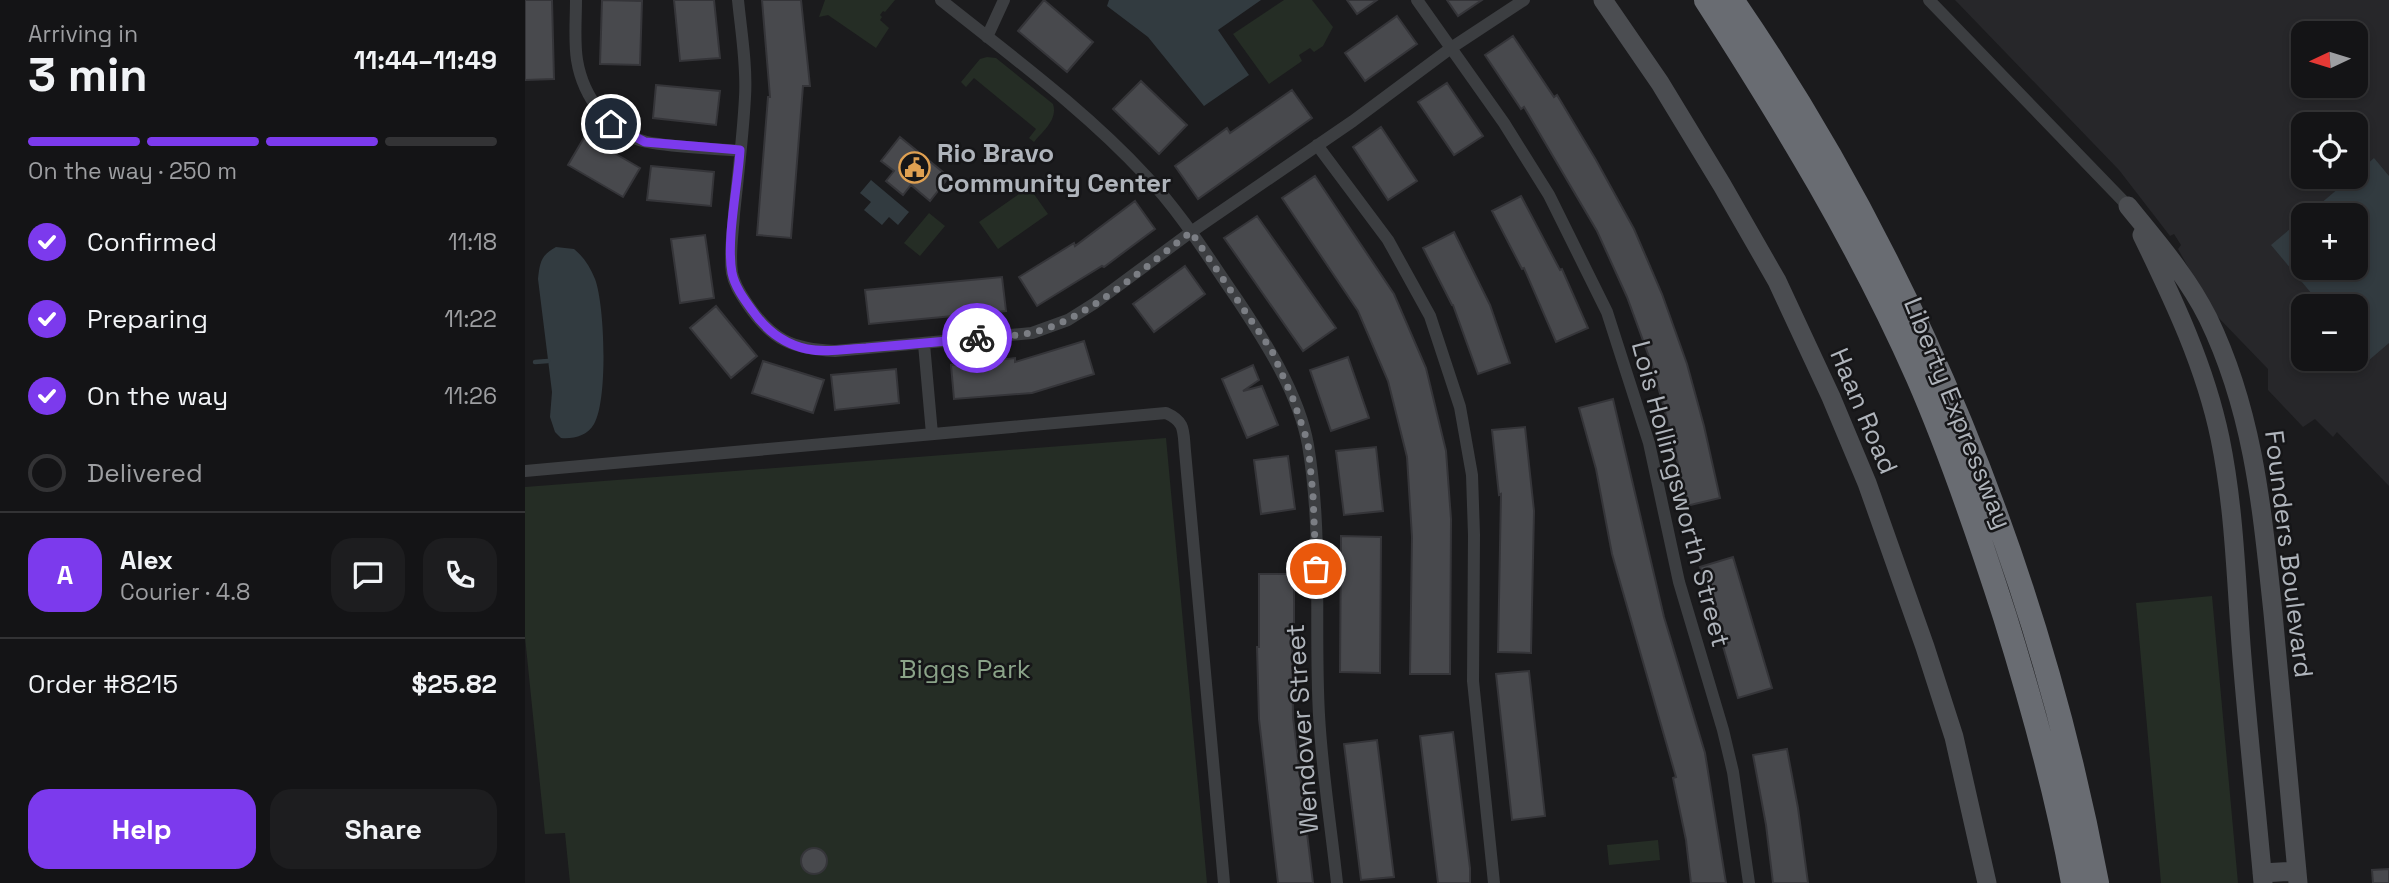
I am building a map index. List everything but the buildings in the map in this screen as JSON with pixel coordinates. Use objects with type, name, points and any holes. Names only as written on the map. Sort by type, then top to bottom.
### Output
[{"type":"highway","name":"Liberty Expressway","points":[[1706,0],[1769,98],[1815,177],[1862,263],[1917,377],[1955,470],[2018,661],[2046,759],[2073,883]]},
{"type":"highway","name":"Liberty Expressway","points":[[1732,0],[1771,56],[1851,193],[1914,318],[1971,450],[2016,571],[2060,718],[2097,883]]},
{"type":"street","points":[[576,0],[576,57],[580,74],[589,97],[611,124],[645,142],[740,150]]},
{"type":"street","points":[[738,0],[745,94],[732,239],[732,273],[737,288],[762,324],[790,343],[808,349],[835,351],[1032,333],[1068,320],[1451,48],[1524,0]]},
{"type":"street","name":"Wendover Street","points":[[941,0],[1117,146],[1148,177],[1191,232],[1272,351],[1308,443],[1316,545],[1319,716],[1337,883]]},
{"type":"street","points":[[987,37],[1004,0]]},
{"type":"street","name":"Lois Hollingsworth Street","points":[[1417,0],[1504,122],[1549,195],[1607,312],[1649,443],[1679,582],[1723,730],[1733,772],[1749,883]]},
{"type":"street","name":"Haan Road","points":[[1603,0],[1660,83],[1722,185],[1777,281],[1831,397],[1867,483],[1925,646],[1954,737],[1987,883]]},
{"type":"street","points":[[1929,0],[2127,206]]},
{"type":"street","points":[[1317,145],[1388,240],[1424,305],[1460,407],[1472,475],[1473,681],[1494,883]]},
{"type":"street","name":"Founders Boulevard","points":[[2127,206],[2180,269],[2208,318],[2229,369],[2250,435],[2261,502],[2297,877]]},
{"type":"street","name":"Founders Boulevard","points":[[2127,206],[2175,303],[2199,363],[2220,438],[2231,510],[2262,878]]},
{"type":"street","points":[[924,344],[932,434]]},
{"type":"street","points":[[525,471],[1165,413],[1178,418],[1182,424],[1224,883]]},
{"type":"street","points":[[2234,555],[2266,552]]},
{"type":"street","points":[[2262,878],[2297,877]]},
{"type":"shaded area","points":[[1109,0],[1261,0],[1218,30],[1249,75],[1204,106],[1148,37],[1107,6]]},
{"type":"shaded area","points":[[1955,0],[2389,0],[2389,486],[2337,432],[2333,437],[2315,419],[2303,427],[2268,390],[2268,369],[2213,312],[2178,249],[2181,245],[2174,234],[2170,236],[2119,170]]},
{"type":"shaded area","points":[[2374,158],[2389,176],[2389,343],[2368,361],[2368,294],[2312,294],[2300,280],[2368,280],[2368,203],[2321,203],[2338,189],[2368,189],[2368,163]]},
{"type":"shaded area","points":[[871,180],[909,212],[898,225],[889,217],[882,225],[864,210],[871,202],[860,193]]},
{"type":"shaded area","points":[[2291,228],[2291,269],[2271,245]]},
{"type":"shaded area","points":[[556,247],[574,249],[589,266],[598,292],[603,330],[603,375],[598,412],[588,431],[571,438],[561,438],[555,432],[550,417],[552,392],[538,279],[542,260]]},
{"type":"green space","points":[[825,0],[895,0],[880,15],[880,20],[889,28],[876,48],[828,15],[819,17]]},
{"type":"green space","points":[[1284,0],[1312,0],[1333,27],[1323,46],[1314,52],[1310,48],[1299,55],[1302,61],[1269,84],[1233,34]]},
{"type":"green space","points":[[996,58],[1053,104],[1052,120],[1034,142],[1029,138],[1036,129],[974,78],[966,87],[961,82],[980,59]]},
{"type":"green space","points":[[1029,187],[1048,214],[998,249],[979,222]]},
{"type":"green space","points":[[929,213],[945,226],[920,256],[904,243]]},
{"type":"green space","name":"Biggs Park","points":[[1166,438],[1207,883],[570,883],[565,833],[545,834],[525,637],[525,487]]},
{"type":"green space","points":[[2212,596],[2238,883],[2161,883],[2136,603]]},
{"type":"green space","points":[[1658,840],[1660,860],[1609,865],[1607,845]]},
{"type":"waterway","points":[[535,362],[548,361]]},
{"type":"way so far","points":[[977,338],[1032,333],[1068,320],[1191,232],[1272,351],[1293,399],[1308,443],[1316,569]]},
{"type":"place","name":"Rio Bravo Community Center","points":[[914,168]]},
{"type":"route","points":[[611,124],[645,142],[740,150],[732,239],[732,273],[737,288],[749,306],[762,324],[775,335],[808,349],[835,351],[977,338]]}]
